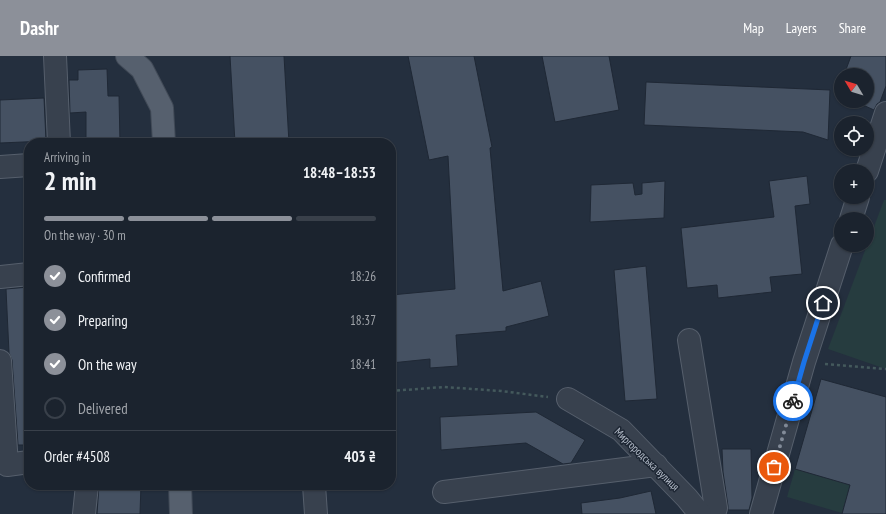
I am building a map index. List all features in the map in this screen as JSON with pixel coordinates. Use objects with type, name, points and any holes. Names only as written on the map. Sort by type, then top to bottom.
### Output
[{"type":"main road","points":[[126,56],[142,69],[162,108],[164,138]]},
{"type":"main road","points":[[180,490],[181,514]]},
{"type":"street","points":[[55,56],[58,138]]},
{"type":"street","points":[[869,164],[886,113]]},
{"type":"street","points":[[0,167],[24,165]]},
{"type":"street","points":[[761,514],[804,362],[840,252]]},
{"type":"street","points":[[0,276],[24,274]]},
{"type":"street","points":[[689,340],[716,508],[714,514]]},
{"type":"street","points":[[0,361],[7,465],[24,463]]},
{"type":"street","name":"Миргородська вулиця","points":[[568,399],[621,430],[656,465],[700,514]]},
{"type":"street","points":[[444,492],[656,465]]},
{"type":"street","points":[[84,514],[86,490]]},
{"type":"street","points":[[314,490],[316,514]]},
{"type":"path","points":[[804,362],[882,370],[886,369]]},
{"type":"path","points":[[396,391],[444,387],[501,390],[568,399]]},
{"type":"green space","points":[[884,200],[886,200],[886,369],[828,349],[864,252],[874,252],[874,227]]},
{"type":"green space","points":[[795,469],[850,485],[842,513],[787,497]]},
{"type":"building","points":[[230,56],[284,56],[289,138],[235,138]]},
{"type":"building","points":[[408,56],[474,56],[492,147],[490,148],[503,291],[541,281],[549,316],[506,327],[506,331],[456,335],[458,366],[430,368],[430,359],[396,362],[396,295],[455,289],[448,156],[429,160]]},
{"type":"building","points":[[542,56],[609,56],[619,110],[555,122]]},
{"type":"building","points":[[851,56],[886,56],[886,86],[880,102],[874,110],[870,108],[874,108],[874,68],[847,68]]},
{"type":"building","points":[[107,69],[108,96],[119,96],[120,138],[86,138],[86,112],[70,113],[69,80],[78,80],[78,70]]},
{"type":"building","points":[[646,82],[830,90],[828,140],[803,132],[644,125]]},
{"type":"building","points":[[44,98],[46,138],[24,138],[24,142],[0,143],[0,100]]},
{"type":"building","points":[[807,176],[810,204],[795,206],[802,274],[770,277],[772,292],[718,298],[717,285],[687,288],[681,228],[774,217],[769,181]]},
{"type":"building","points":[[665,181],[664,218],[590,222],[591,185],[633,183],[635,195],[642,194],[642,183]]},
{"type":"building","points":[[646,266],[657,399],[625,401],[614,270]]},
{"type":"building","points":[[24,287],[24,445],[18,445],[12,360],[9,353],[6,289]]},
{"type":"building","points":[[821,379],[886,397],[886,514],[842,514],[850,485],[795,469]]},
{"type":"building","points":[[536,412],[585,440],[571,463],[563,464],[526,443],[441,450],[440,417]]},
{"type":"building","points":[[722,449],[751,449],[752,498],[749,510],[728,510],[723,472]]},
{"type":"building","points":[[99,490],[141,490],[140,514],[97,514]]},
{"type":"building","points":[[651,491],[656,514],[582,514],[581,503],[620,498]]},
{"type":"way so far","points":[[774,467],[793,401]]},
{"type":"route","points":[[793,401],[823,303]]}]
